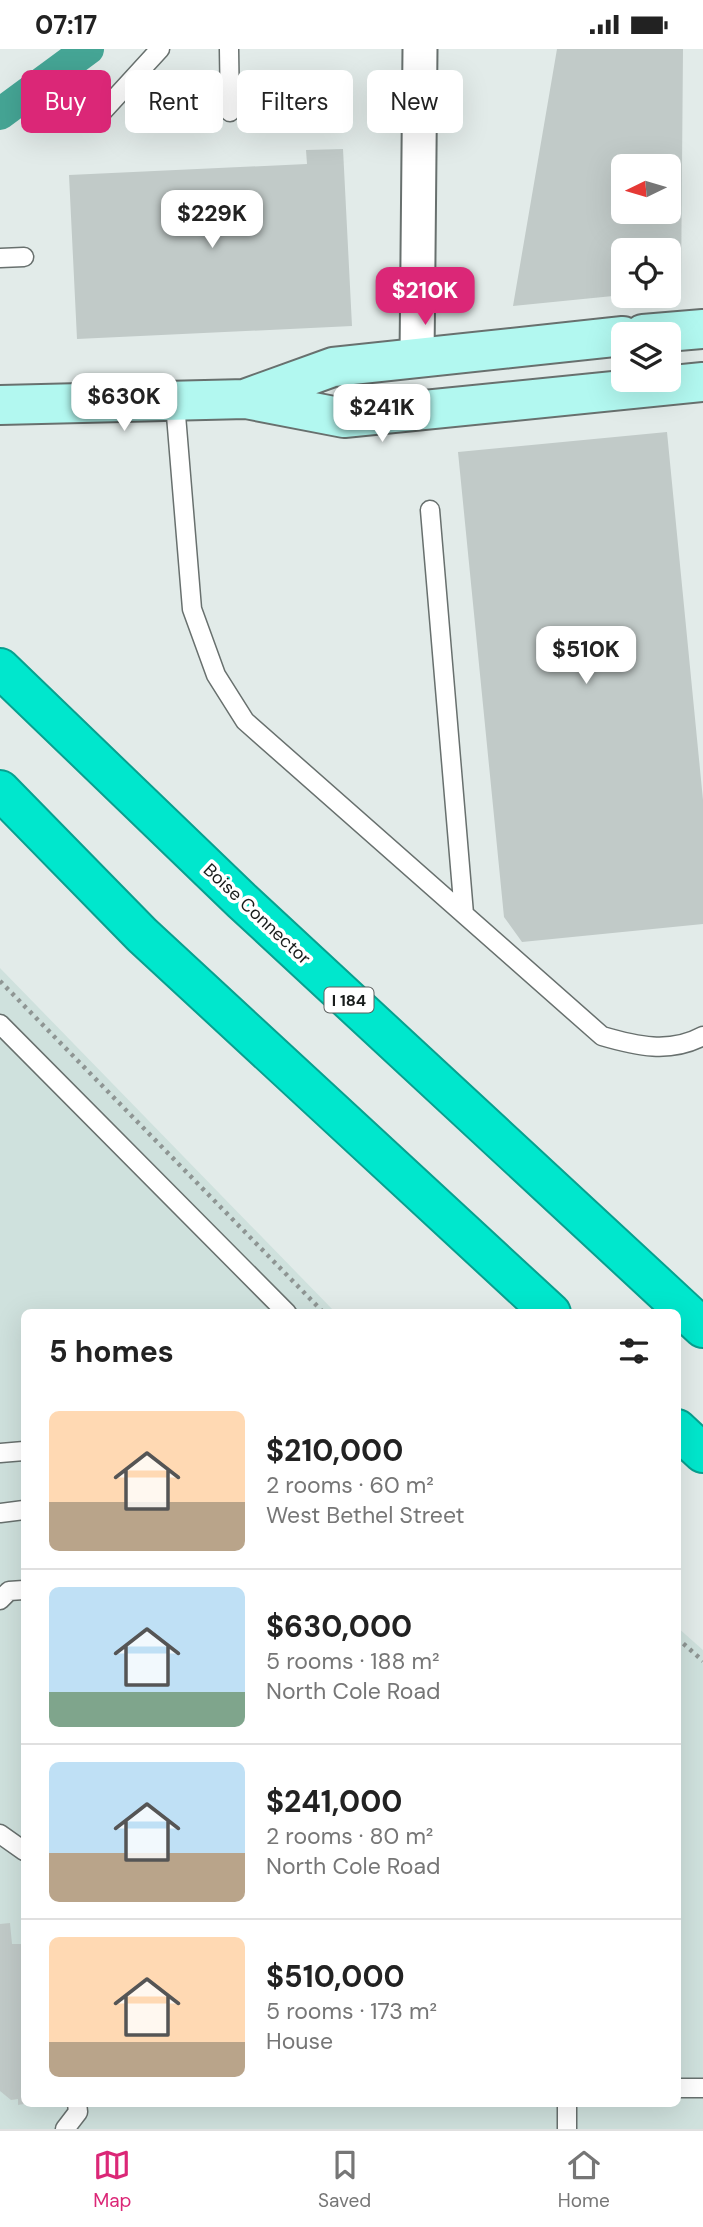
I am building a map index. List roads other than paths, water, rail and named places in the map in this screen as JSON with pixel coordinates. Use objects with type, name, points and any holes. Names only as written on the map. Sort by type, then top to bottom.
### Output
[{"type":"highway","name":"Boise Connector","points":[[0,668],[242,901],[703,1328]]},
{"type":"highway","points":[[0,790],[142,935],[547,1309]]},
{"type":"highway","points":[[681,1433],[703,1453]]},
{"type":"main road","points":[[681,331],[703,329]]},
{"type":"main road","points":[[246,398],[333,367],[611,337]]},
{"type":"main road","points":[[0,405],[175,403],[246,398],[344,418],[703,382]]},
{"type":"street","points":[[417,358],[420,49]]},
{"type":"lane","points":[[111,102],[160,49]]},
{"type":"lane","points":[[229,49],[230,112]]},
{"type":"lane","points":[[0,258],[24,257]]},
{"type":"lane","points":[[175,403],[192,609],[216,675],[245,721],[602,1036],[645,1048],[691,1043],[703,1036]]},
{"type":"lane","points":[[430,510],[464,914]]},
{"type":"lane","points":[[0,1024],[283,1309]]},
{"type":"lane","points":[[0,1453],[21,1451]]},
{"type":"lane","points":[[0,1513],[21,1510]]},
{"type":"lane","points":[[0,1600],[9,1591],[21,1590]]},
{"type":"lane","points":[[0,1834],[21,1849]]},
{"type":"lane","points":[[681,2088],[703,2088]]},
{"type":"lane","points":[[65,2129],[78,2112],[77,2107]]},
{"type":"lane","points":[[567,2107],[567,2129]]},
{"type":"waterway","points":[[0,114],[88,49]]}]
